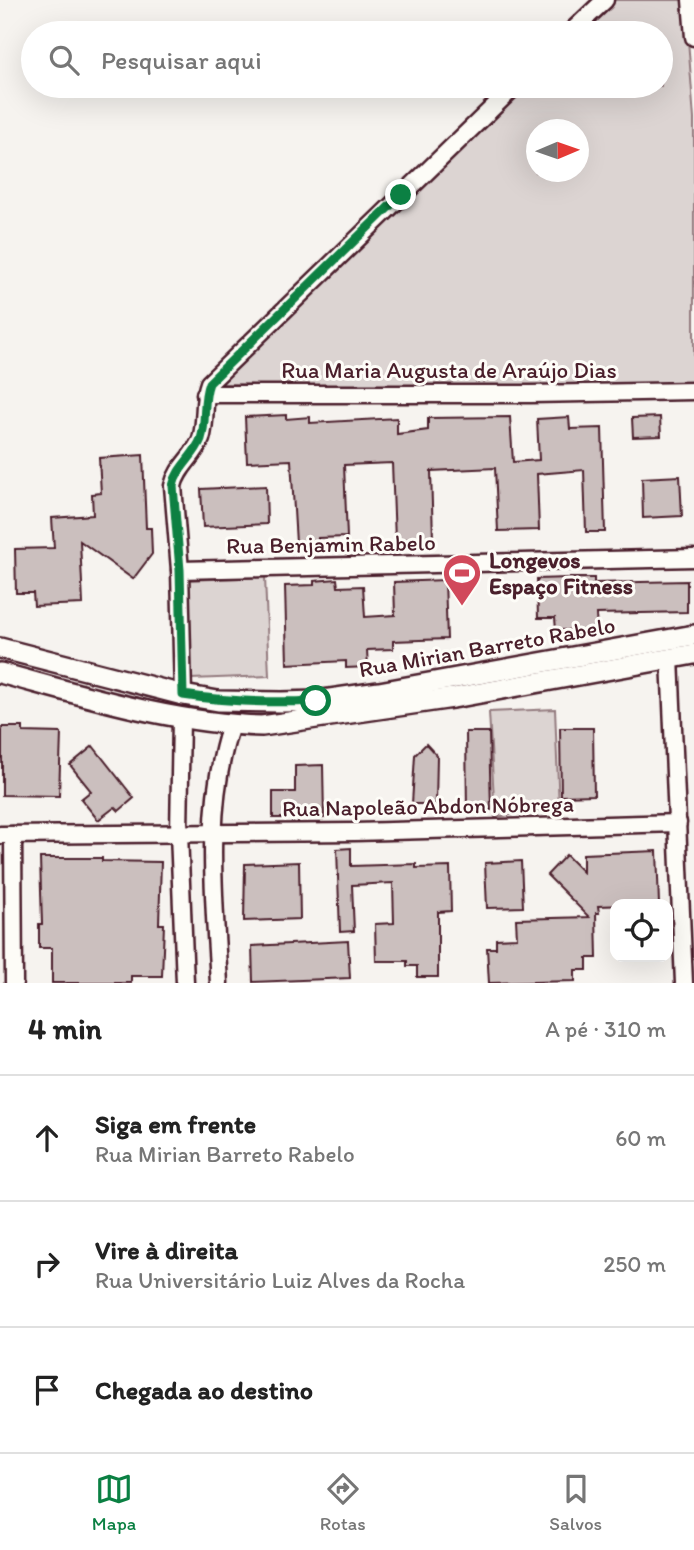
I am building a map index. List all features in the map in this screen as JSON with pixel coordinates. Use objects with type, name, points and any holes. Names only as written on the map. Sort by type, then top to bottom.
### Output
[{"type":"main road","name":"Rua Mirian Barreto Rabelo","points":[[0,648],[183,695],[218,701],[316,701],[694,635]]},
{"type":"main road","name":"Rua Mirian Barreto Rabelo","points":[[0,673],[181,718],[262,726],[453,698],[694,654]]},
{"type":"street","points":[[583,21],[605,0]]},
{"type":"street","points":[[691,0],[694,37]]},
{"type":"street","points":[[183,695],[180,570],[173,486],[176,475],[200,440],[205,394],[209,383],[503,98]]},
{"type":"street","name":"Rua Maria Augusta de Araújo Dias","points":[[205,394],[694,391]]},
{"type":"street","name":"Rua Benjamin Rabelo","points":[[180,570],[694,558]]},
{"type":"street","points":[[670,657],[684,983]]},
{"type":"street","points":[[181,718],[179,833],[185,983]]},
{"type":"street","points":[[219,983],[214,833],[219,765],[231,725]]},
{"type":"street","name":"Rua Napoleão Abdon Nóbrega","points":[[7,835],[678,823]]},
{"type":"street","points":[[7,835],[14,983]]},
{"type":"shaded area","points":[[610,0],[685,0],[694,119],[694,394],[211,384],[509,98],[673,98],[673,21],[588,21]]},
{"type":"shaded area","points":[[265,577],[269,676],[191,679],[187,580]]},
{"type":"shaded area","points":[[555,709],[559,808],[495,817],[489,712]]},
{"type":"building","points":[[286,415],[286,419],[310,417],[310,423],[397,418],[397,434],[428,430],[428,418],[510,417],[513,462],[539,460],[537,419],[569,417],[570,429],[602,428],[605,532],[586,532],[584,470],[537,474],[539,530],[498,531],[495,468],[431,471],[433,538],[395,540],[392,463],[344,465],[347,537],[318,538],[318,542],[296,543],[291,460],[247,462],[245,417]]},
{"type":"building","points":[[660,417],[661,436],[633,437],[632,418]]},
{"type":"building","points":[[143,455],[146,528],[151,528],[152,554],[133,579],[80,541],[83,604],[34,606],[33,593],[16,593],[15,549],[54,548],[52,518],[93,515],[92,494],[101,493],[99,458]]},
{"type":"building","points":[[680,476],[682,516],[643,518],[642,478]]},
{"type":"building","points":[[266,486],[267,524],[203,527],[201,489]]},
{"type":"building","points":[[594,578],[594,583],[687,581],[687,612],[596,614],[597,631],[572,636],[572,630],[556,630],[555,618],[538,618],[537,579]]},
{"type":"building","points":[[337,579],[338,587],[363,586],[365,617],[395,615],[394,582],[445,580],[447,639],[393,641],[393,649],[367,650],[368,667],[346,668],[346,661],[287,664],[285,586],[314,585],[314,581]]},
{"type":"building","points":[[2,727],[23,727],[23,732],[61,733],[59,796],[2,795]]},
{"type":"building","points":[[560,728],[593,728],[594,795],[561,796]]},
{"type":"building","points":[[466,732],[489,732],[491,810],[467,810]]},
{"type":"building","points":[[426,744],[437,756],[436,804],[412,804],[415,755]]},
{"type":"building","points":[[93,746],[134,798],[119,811],[115,807],[98,820],[81,799],[91,791],[70,765]]},
{"type":"building","points":[[323,765],[324,818],[273,818],[273,792],[295,792],[295,766]]},
{"type":"building","points":[[351,848],[351,866],[416,864],[416,868],[450,867],[451,911],[438,912],[438,977],[417,977],[417,966],[407,966],[407,961],[376,961],[375,924],[394,923],[393,883],[352,885],[354,931],[340,932],[337,849]]},
{"type":"building","points":[[657,851],[659,899],[610,899],[610,906],[598,906],[597,958],[587,958],[587,970],[575,970],[575,981],[489,983],[487,948],[496,948],[496,939],[517,938],[516,919],[589,917],[547,875],[566,855],[583,872],[583,854]]},
{"type":"building","points":[[40,858],[161,862],[159,924],[164,924],[162,976],[131,976],[131,983],[52,983],[52,948],[39,948],[39,924],[42,924]]},
{"type":"building","points":[[521,861],[523,907],[487,908],[485,863]]},
{"type":"building","points":[[299,862],[300,919],[244,921],[245,864]]},
{"type":"building","points":[[348,941],[350,978],[253,982],[252,946]]},
{"type":"place","name":"Longevos Espaço Fitness","points":[[462,607]]},
{"type":"route","points":[[316,701],[218,701],[183,695],[180,570],[173,486],[176,475],[200,440],[205,394],[216,374],[401,195]]}]
